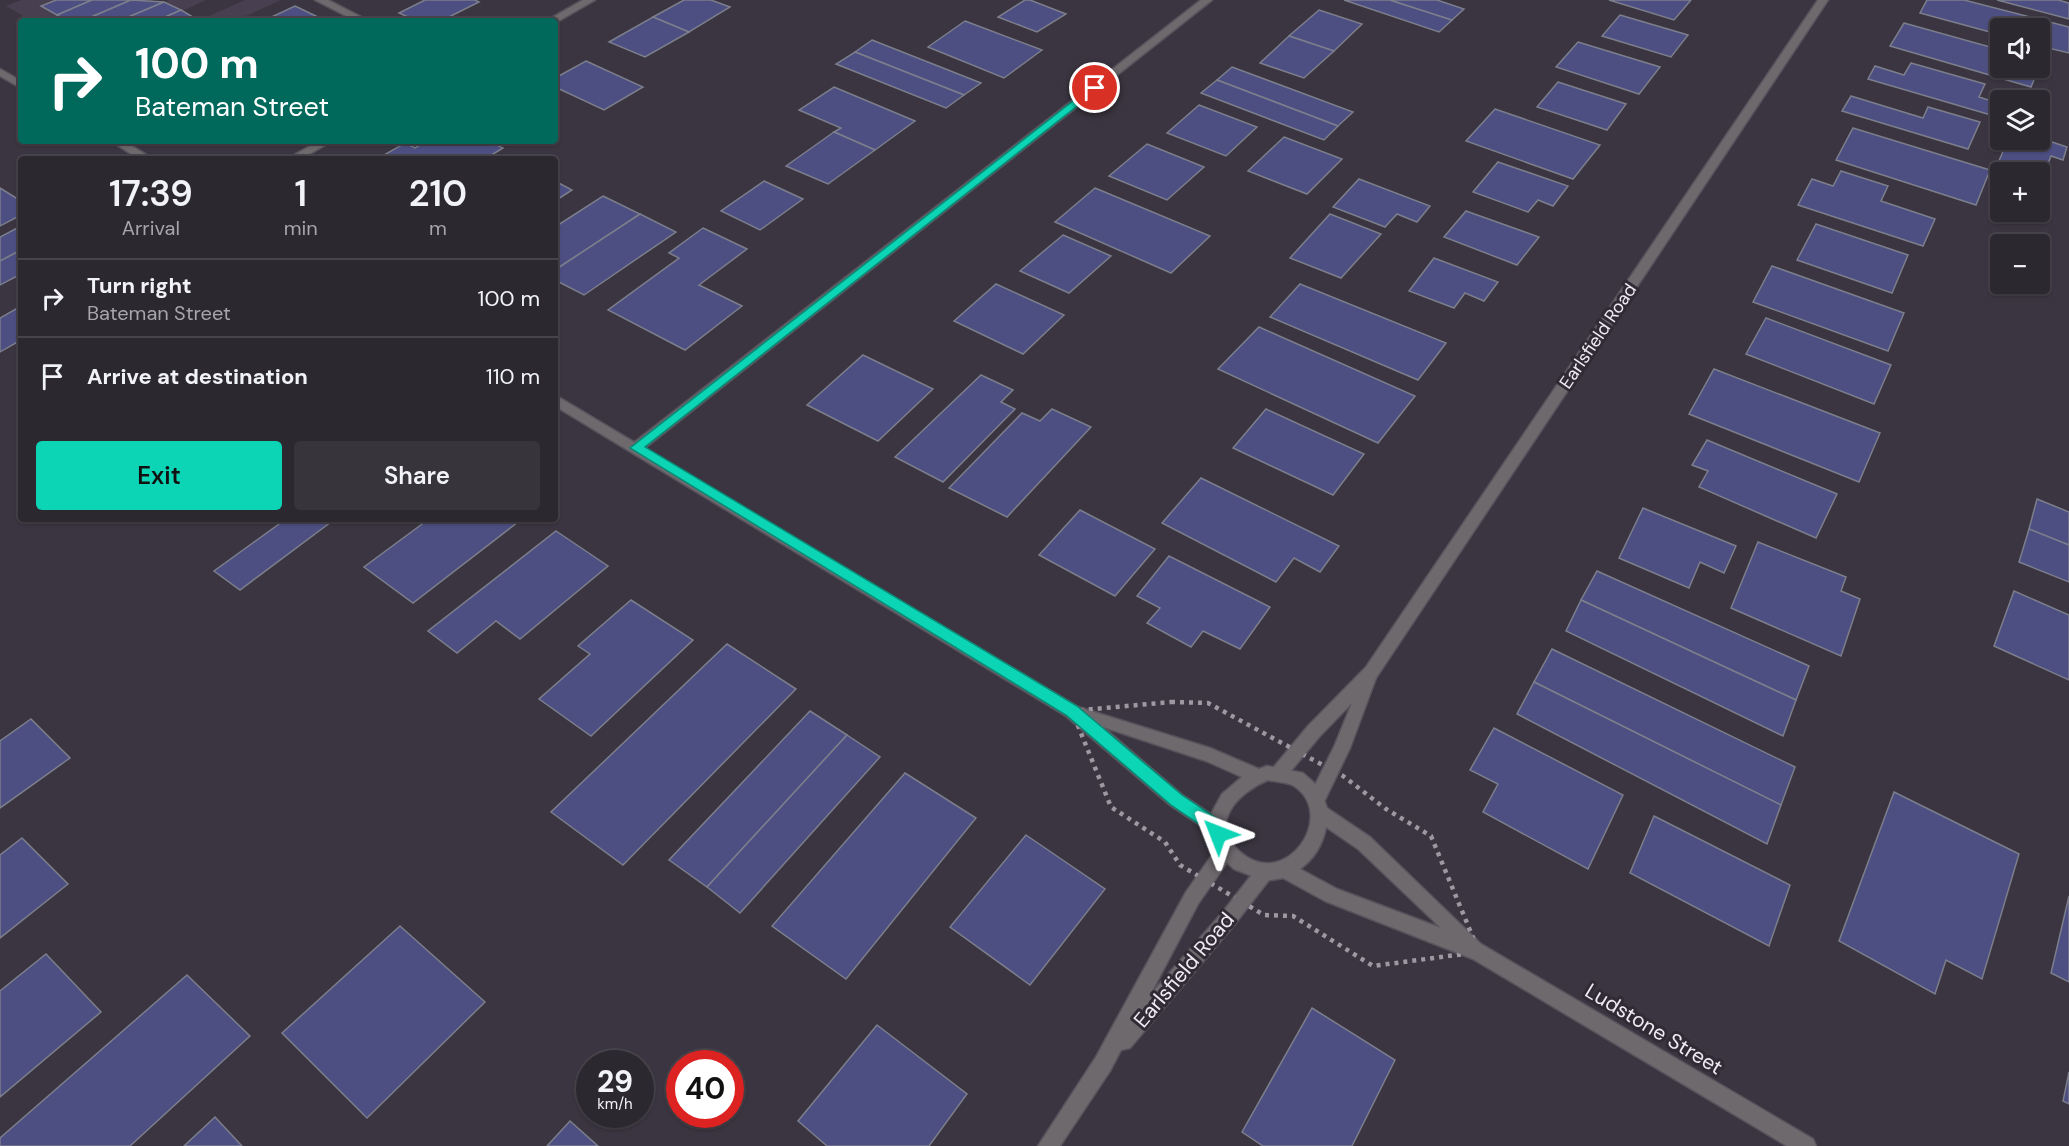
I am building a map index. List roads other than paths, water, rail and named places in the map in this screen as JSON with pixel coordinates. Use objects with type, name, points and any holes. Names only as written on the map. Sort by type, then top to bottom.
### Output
[{"type":"street","points":[[320,0],[358,18]]},
{"type":"street","points":[[557,18],[590,0]]},
{"type":"street","points":[[636,448],[1207,0]]},
{"type":"street","name":"Earlsfield Road","points":[[1279,773],[1314,730],[1372,672],[1823,0]]},
{"type":"street","points":[[0,72],[18,83]]},
{"type":"street","points":[[122,144],[142,156]]},
{"type":"street","points":[[299,156],[321,144]]},
{"type":"street","points":[[558,402],[1072,711],[1176,800],[1216,827],[1225,851],[1247,868],[1263,874],[1285,870],[1305,856],[1320,828],[1319,806],[1305,783],[1292,775],[1279,773],[1256,776],[1236,790],[1225,802],[1216,827]]},
{"type":"street","name":"Earlsfield Road","points":[[1319,806],[1372,672]]},
{"type":"street","points":[[1072,711],[1210,755],[1256,776]]},
{"type":"street","name":"Ludstone Street","points":[[1319,806],[1364,843],[1479,952]]},
{"type":"street","name":"Earlsfield Road","points":[[1048,1146],[1103,1064],[1192,898],[1225,851]]},
{"type":"street","name":"Ludstone Street","points":[[1285,870],[1332,895],[1479,952],[1806,1146]]},
{"type":"street","name":"Earlsfield Road","points":[[1103,1064],[1228,919],[1263,874]]}]
